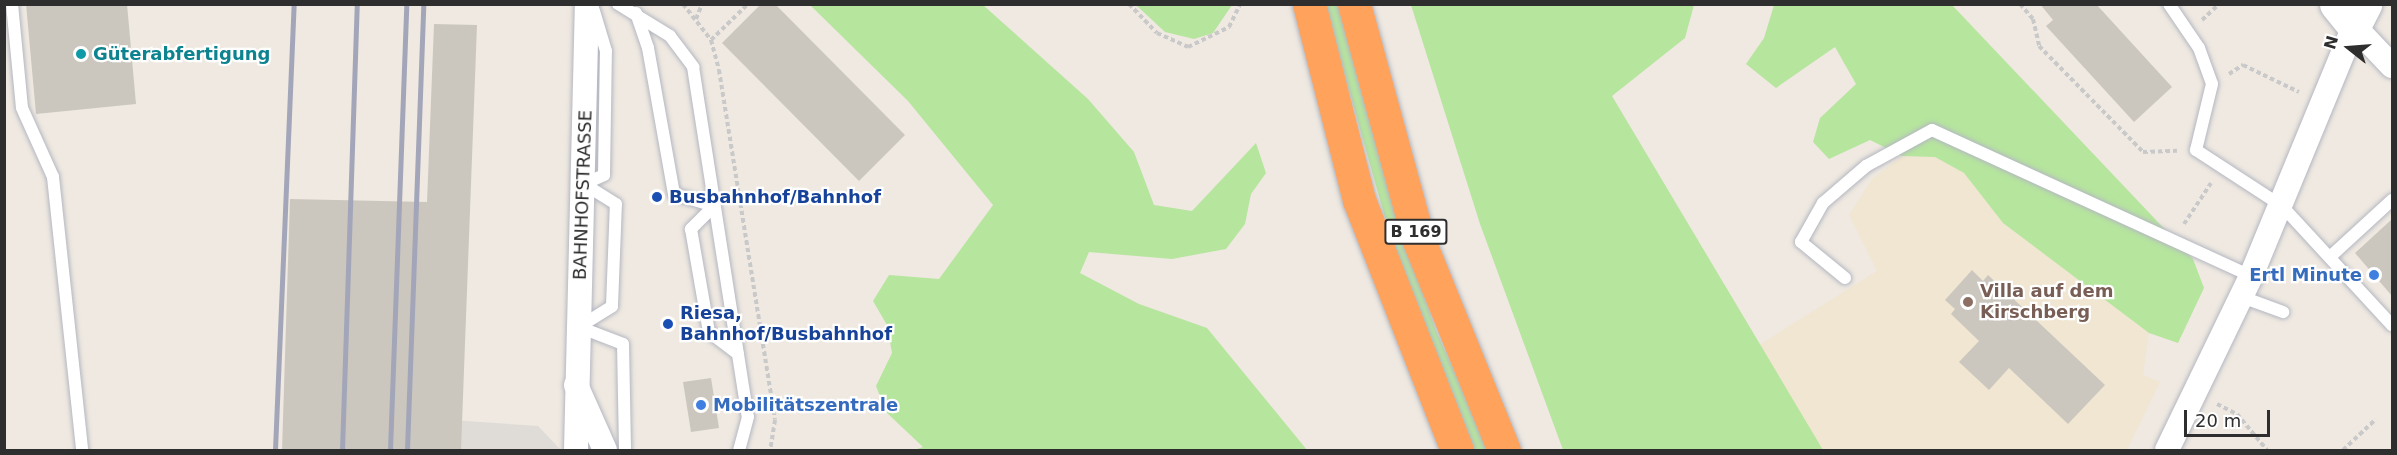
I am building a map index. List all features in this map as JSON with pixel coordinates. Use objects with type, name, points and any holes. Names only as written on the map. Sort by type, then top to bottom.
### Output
[{"type":"highway","name":"B 169","points":[[1309,4],[1359,200],[1457,450]]},
{"type":"highway","name":"B 169","points":[[1354,4],[1419,241],[1504,450]]},
{"type":"street","name":"BAHNHOFSTRASSE","points":[[576,450],[587,4]]},
{"type":"street","points":[[2352,12],[2392,66]]},
{"type":"street","points":[[2167,450],[2247,286],[2282,206],[2324,105],[2352,12]]},
{"type":"street","name":"BAHNHOFSTRASSE","points":[[576,385],[607,446]]},
{"type":"lane","points":[[12,4],[22,108],[53,177],[82,450]]},
{"type":"lane","points":[[584,184],[604,175],[606,51],[591,4]]},
{"type":"lane","points":[[618,4],[670,36],[693,67],[748,417],[739,450]]},
{"type":"lane","points":[[2169,4],[2199,48],[2212,84],[2196,150],[2282,206],[2331,256],[2392,325]]},
{"type":"lane","points":[[636,13],[648,48],[674,194],[714,206]]},
{"type":"lane","points":[[1845,278],[1801,242],[1823,203],[1866,166],[1932,130],[2168,242],[2247,286],[2283,312]]},
{"type":"lane","points":[[579,327],[612,306],[616,204],[584,184]]},
{"type":"lane","points":[[2331,256],[2392,200]]},
{"type":"lane","points":[[714,206],[691,229],[709,332],[738,354]]},
{"type":"lane","points":[[579,327],[623,344],[622,419],[625,450]]},
{"type":"lane","points":[[607,446],[622,419]]},
{"type":"path","points":[[683,4],[711,40],[775,420],[771,450]]},
{"type":"path","points":[[696,19],[702,4]]},
{"type":"path","points":[[711,40],[748,4]]},
{"type":"path","points":[[1129,4],[1156,33],[1188,47],[1229,27],[1240,4]]},
{"type":"path","points":[[2020,4],[2033,19],[2038,46],[2143,152],[2196,150]]},
{"type":"path","points":[[2212,84],[2243,65],[2324,105]]},
{"type":"path","points":[[2168,242],[2193,214],[2220,166]]},
{"type":"path","points":[[2195,392],[2236,414],[2267,450]]},
{"type":"path","points":[[2343,450],[2376,418]]},
{"type":"shaded area","name":"Villa auf dem Kirschberg","points":[[1902,156],[1935,157],[1964,173],[2003,223],[2149,333],[2143,375],[2160,382],[2127,450],[1823,450],[1759,345],[1877,271],[1849,215],[1872,179]]},
{"type":"shaded area","points":[[451,420],[538,426],[561,450],[450,450]]},
{"type":"green space","points":[[810,5],[983,5],[1088,99],[1134,152],[1154,205],[1192,211],[1256,143],[1266,173],[1251,194],[1245,224],[1226,249],[1172,259],[1089,252],[1080,273],[1139,304],[1207,328],[1307,450],[914,450],[923,447],[886,412],[876,386],[892,353],[887,325],[873,301],[889,275],[939,279],[993,205],[908,101]]},
{"type":"green space","points":[[1136,5],[1232,5],[1213,33],[1194,39],[1165,32]]},
{"type":"green space","points":[[1325,5],[1338,5],[1408,251],[1436,331],[1490,450],[1474,450],[1395,253]]},
{"type":"green space","points":[[1411,5],[1694,5],[1685,38],[1612,96],[1823,450],[1563,450],[1480,224]]},
{"type":"green space","points":[[1774,5],[1952,5],[2193,259],[2204,288],[2178,343],[2149,333],[2003,223],[1964,173],[1935,157],[1902,156],[1870,140],[1829,159],[1813,142],[1820,118],[1856,84],[1835,47],[1776,88],[1746,64],[1764,38]]},
{"type":"building","name":"Güterabfertigung","points":[[26,4],[127,4],[136,104],[36,114]]},
{"type":"building","points":[[761,4],[775,4],[905,135],[859,181],[722,43]]},
{"type":"building","points":[[2040,4],[2096,4],[2172,87],[2134,122],[2046,26],[2053,20]]},
{"type":"building","points":[[434,24],[477,25],[461,450],[282,450],[290,199],[427,202]]},
{"type":"building","points":[[2392,219],[2392,296],[2355,253]]},
{"type":"building","points":[[1972,270],[1983,281],[1988,275],[2105,385],[2068,424],[2009,368],[1989,390],[1959,362],[1979,341],[1951,314],[1955,309],[1945,300]]},
{"type":"building","name":"Mobilitätszentrale","points":[[711,378],[719,428],[691,432],[683,382]]},
{"type":"railway","points":[[275,450],[294,4]]},
{"type":"railway","points":[[342,450],[357,4]]},
{"type":"railway","points":[[390,450],[406,4]]},
{"type":"railway","points":[[407,450],[423,4]]},
{"type":"place","name":"Güterabfertigung","points":[[81,54]]},
{"type":"place","name":"Busbahnhof/Bahnhof","points":[[657,197]]},
{"type":"place","name":"Ertl Minute","points":[[2374,275]]},
{"type":"place","name":"Villa auf dem Kirschberg","points":[[1968,302]]},
{"type":"place","name":"Riesa, Bahnhof/Busbahnhof","points":[[668,324]]},
{"type":"place","name":"Mobilitätszentrale","points":[[701,405]]}]
